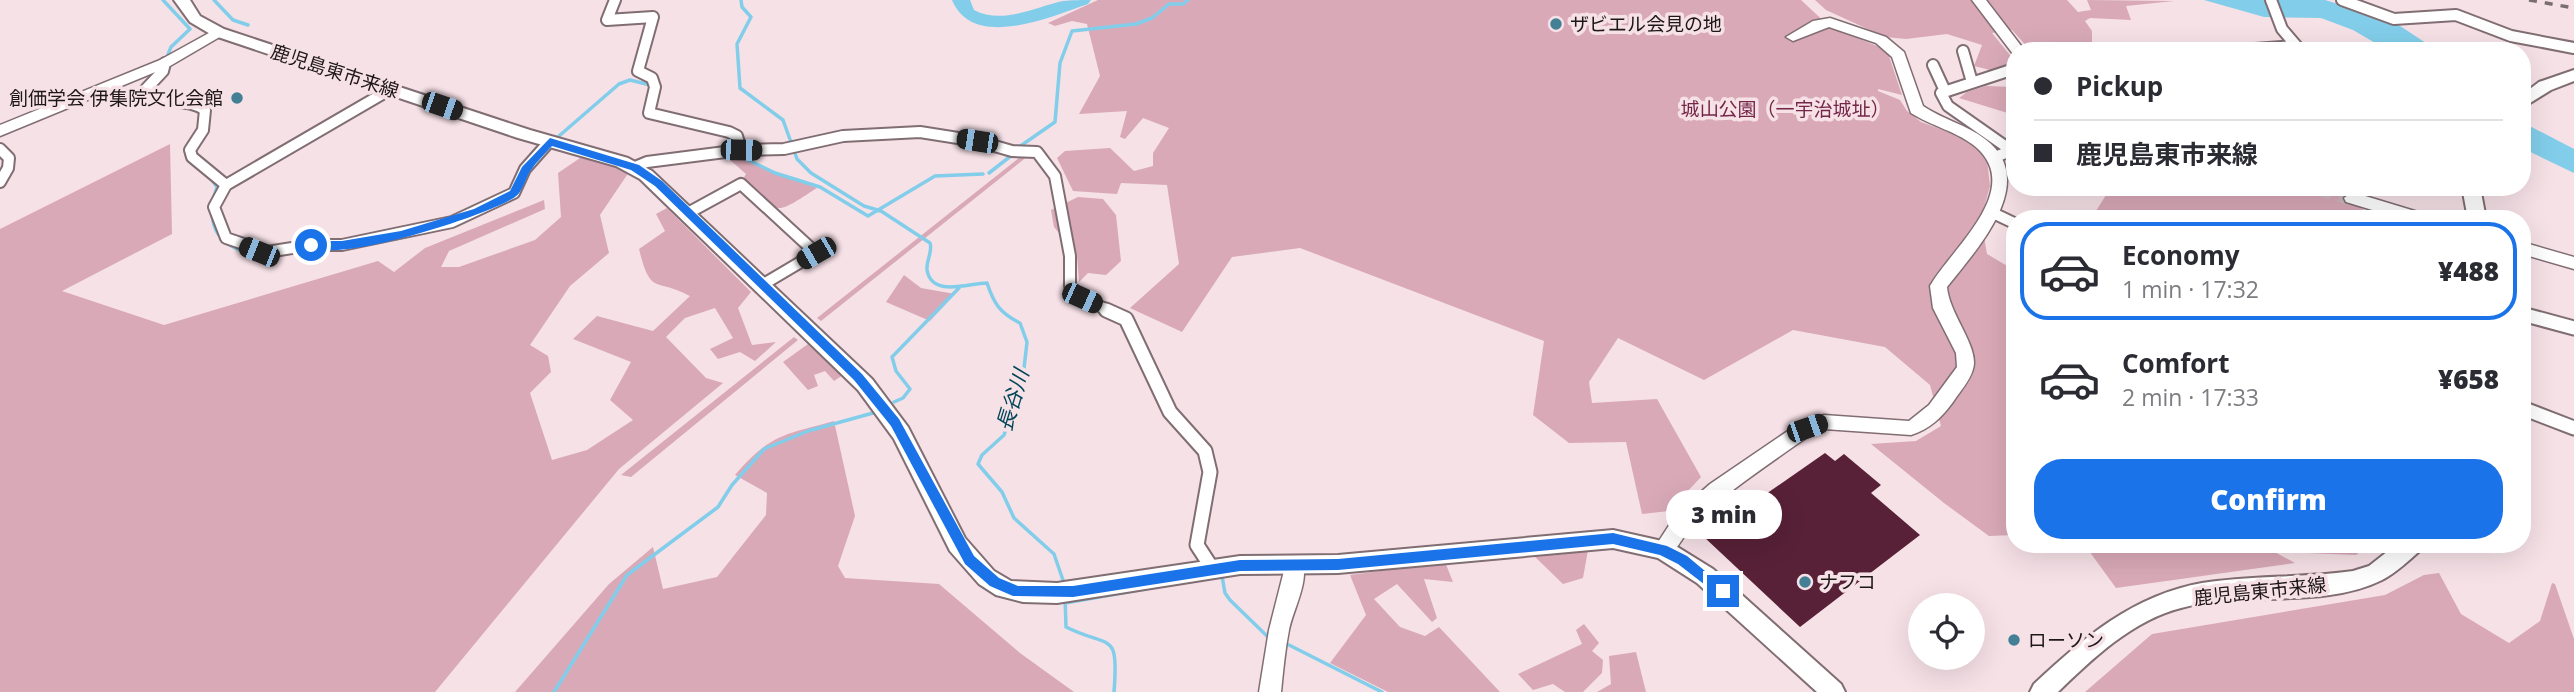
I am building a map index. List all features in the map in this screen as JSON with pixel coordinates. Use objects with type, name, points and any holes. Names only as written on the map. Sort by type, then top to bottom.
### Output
[{"type":"main road","name":"鹿児島東市来線","points":[[182,0],[195,19],[218,32],[550,142],[635,167],[659,184],[882,404],[906,442],[957,543],[977,568],[1004,588],[1032,593],[1065,592],[1212,568],[1351,563],[1598,539],[1628,541],[1663,550],[1705,576],[1833,692]]},
{"type":"main road","points":[[2531,96],[2545,86],[2574,75]]},
{"type":"main road","name":"鹿児島東市来線","points":[[2042,692],[2110,630],[2168,603],[2200,594],[2353,581],[2376,573],[2402,553]]},
{"type":"street","points":[[615,0],[607,20],[653,17],[648,44],[638,71],[652,78],[655,87],[649,113],[729,132],[737,136],[741,150]]},
{"type":"street","points":[[1979,0],[2006,47]]},
{"type":"street","points":[[2271,0],[2279,24],[2293,42]]},
{"type":"street","points":[[2342,0],[2395,19],[2456,15],[2511,36],[2574,48]]},
{"type":"street","points":[[1663,550],[1684,519],[1717,490],[1807,428],[1825,422],[1911,428],[1923,424],[1936,411],[1964,371],[1966,361],[1940,308],[1938,286],[1993,213],[2001,175],[1995,157],[1969,136],[1916,109],[1899,55],[1881,40],[1830,22],[1818,24],[1793,37]]},
{"type":"street","points":[[0,131],[165,63],[218,32]]},
{"type":"street","points":[[1963,51],[1972,82]]},
{"type":"street","points":[[165,63],[163,71],[145,90],[149,96],[165,103],[194,104],[205,110],[203,130],[190,150],[192,158],[226,185]]},
{"type":"street","points":[[1933,65],[1945,91]]},
{"type":"street","points":[[2006,65],[1972,82],[1941,93],[1948,106],[2006,148]]},
{"type":"street","points":[[391,89],[226,185],[214,206],[226,238],[259,252],[311,245],[342,245],[440,226],[504,200],[514,193],[526,169],[550,142]]},
{"type":"street","points":[[635,167],[647,162],[741,150],[790,148],[850,135],[920,132],[977,141],[1012,151],[1037,152],[1055,176],[1070,257],[1070,286],[1082,298],[1126,319],[1170,412],[1205,451],[1209,460],[1207,491],[1196,537],[1197,545],[1212,568]]},
{"type":"street","points":[[0,149],[9,158],[8,168],[0,182]]},
{"type":"street","points":[[1995,157],[2006,153]]},
{"type":"street","points":[[688,213],[741,184],[816,253],[762,285]]},
{"type":"street","points":[[2352,198],[2392,210]]},
{"type":"street","points":[[1993,213],[2006,219]]},
{"type":"street","points":[[2531,251],[2574,263]]},
{"type":"street","points":[[2531,316],[2574,328]]},
{"type":"street","points":[[2531,411],[2574,428]]},
{"type":"street","points":[[1270,692],[1279,630],[1294,565]]},
{"type":"green space","name":"城山公園（一宇治城址）","points":[[1098,0],[1801,0],[1830,27],[1887,50],[1902,95],[1878,91],[1900,100],[1907,111],[1921,122],[1968,139],[1987,160],[1990,186],[1981,219],[1987,254],[2006,265],[2006,535],[1989,536],[1871,444],[1916,441],[1941,426],[1930,385],[1885,347],[1793,330],[1704,380],[1618,338],[1589,382],[1592,403],[1657,399],[1701,477],[1669,511],[1642,514],[1626,442],[1569,443],[1533,415],[1544,341],[1300,248],[1232,257],[1182,332],[1130,308],[1179,264],[1167,185],[1121,183],[1117,194],[1073,191],[1057,158],[1065,151],[1110,148],[1134,171],[1153,166],[1153,153],[1169,128],[1143,118],[1125,139],[1120,137],[1127,111],[1079,114],[1100,76],[1087,24],[1072,21],[1055,26],[1048,23]]},
{"type":"green space","points":[[1815,0],[2067,0],[2078,12],[2091,10],[2087,0],[2174,1],[2126,6],[2131,20],[2090,18],[2085,21],[2092,31],[2092,42],[2023,42],[2012,30],[1992,33],[2006,50],[2006,74],[1974,66],[1982,45],[1947,34],[1906,39],[1885,37],[1826,10]]},
{"type":"green space","points":[[1986,86],[2006,87],[2006,113],[1959,98],[1967,92]]},
{"type":"green space","points":[[170,144],[172,234],[62,291],[164,325],[378,261],[394,272],[425,248],[544,200],[545,209],[449,251],[441,267],[459,267],[535,240],[561,217],[558,173],[583,156],[629,172],[600,215],[609,253],[570,286],[530,345],[548,356],[551,372],[530,393],[552,460],[587,450],[633,420],[610,400],[631,362],[573,339],[597,316],[653,331],[690,296],[651,280],[639,249],[665,231],[656,214],[667,208],[751,292],[738,308],[752,345],[776,342],[755,361],[740,352],[718,359],[710,349],[733,338],[715,308],[685,318],[666,337],[706,378],[723,383],[619,469],[435,692],[0,692],[0,229]]},
{"type":"green space","points":[[1024,154],[1028,156],[821,321],[817,318]]},
{"type":"green space","points":[[736,156],[817,188],[792,204],[777,208],[764,200],[743,179],[746,174],[729,159]]},
{"type":"green space","points":[[2105,196],[2349,196],[2348,201],[2364,210],[2097,210]]},
{"type":"green space","points":[[1078,197],[1103,199],[1116,215],[1121,261],[1106,275],[1088,273],[1079,282],[1077,255],[1054,227],[1051,210]]},
{"type":"green space","points":[[904,275],[921,288],[955,294],[930,321],[886,302]]},
{"type":"green space","points":[[794,337],[798,340],[631,477],[621,475]]},
{"type":"green space","points":[[808,344],[843,375],[834,381],[825,371],[814,375],[818,386],[808,390],[783,362]]},
{"type":"green space","points":[[834,421],[855,516],[838,566],[845,578],[939,584],[1020,653],[1074,692],[515,692],[609,584],[653,547],[663,589],[717,577],[766,515],[767,493],[735,475],[758,451],[779,438]]},
{"type":"green space","points":[[1588,550],[1583,578],[1563,584],[1533,555]]},
{"type":"green space","points":[[2091,553],[2277,553],[2295,563],[2116,588]]},
{"type":"green space","points":[[2307,553],[2359,553],[2356,555]]},
{"type":"green space","points":[[1445,562],[1453,582],[1424,579],[1437,618],[1432,622],[1397,584],[1374,599],[1400,627],[1425,636],[1439,627],[1500,692],[1388,692],[1330,663],[1366,615],[1350,575]]},
{"type":"green space","points":[[2439,573],[2461,614],[2509,643],[2540,621],[2552,583],[2555,584],[2574,639],[2574,692],[2085,692],[2152,634],[2385,595],[2424,575]]},
{"type":"green space","points":[[1584,624],[1599,643],[1592,651],[1603,660],[1602,673],[1583,692],[1565,692],[1553,684],[1533,690],[1518,674],[1582,644],[1576,630]]},
{"type":"green space","points":[[1636,652],[1646,692],[1597,692],[1611,684],[1609,656]]},
{"type":"water","points":[[2204,0],[2325,0],[2391,20],[2424,42],[2374,42],[2353,30],[2321,18],[2264,17]]},
{"type":"water","points":[[2531,127],[2574,149],[2574,173],[2531,152]]},
{"type":"building","name":"ナフコ","points":[[1825,453],[1835,461],[1844,454],[1881,485],[1871,493],[1920,535],[1800,627],[1704,537]]},
{"type":"waterway","points":[[163,0],[190,29],[171,47],[167,57]]},
{"type":"waterway","points":[[214,0],[233,20],[248,25]]},
{"type":"waterway","name":"長谷川","points":[[741,0],[742,7],[751,17],[737,44],[740,88],[783,120],[797,159],[811,173],[864,206],[878,210]]},
{"type":"waterway","points":[[961,0],[966,13],[978,20],[995,21],[1035,15],[1082,0]]},
{"type":"waterway","points":[[1019,147],[1055,122],[1060,63],[1072,31],[1136,24],[1152,18],[1169,4],[1183,4],[1188,0]]},
{"type":"waterway","points":[[559,136],[619,84],[630,80],[650,85]]},
{"type":"waterway","points":[[738,155],[775,173],[820,187],[868,216],[878,210]]},
{"type":"waterway","points":[[989,173],[1012,155]]},
{"type":"waterway","points":[[878,210],[935,176],[983,174]]},
{"type":"waterway","points":[[212,180],[217,187],[212,214],[218,234],[235,248],[262,255]]},
{"type":"waterway","points":[[485,212],[506,202]]},
{"type":"waterway","name":"長谷川","points":[[878,210],[930,243],[927,270],[930,279],[936,284],[952,287],[987,283],[999,307],[1020,323],[1027,342],[1023,377],[1004,435],[982,455],[978,464],[1002,492],[1014,518],[1054,554],[1065,586]]},
{"type":"waterway","points":[[371,244],[428,232]]},
{"type":"waterway","points":[[894,402],[903,398],[910,389],[896,371],[892,357],[959,288]]},
{"type":"waterway","points":[[554,692],[627,575],[718,507],[732,485],[764,449],[808,431],[873,413]]},
{"type":"waterway","points":[[1222,576],[1225,593],[1230,600],[1269,638]]},
{"type":"waterway","points":[[1065,603],[1145,589]]},
{"type":"waterway","name":"長谷川","points":[[1065,597],[1065,603]]},
{"type":"waterway","name":"長谷川","points":[[1065,603],[1066,627],[1102,641],[1113,650],[1114,692]]},
{"type":"waterway","points":[[1289,645],[1382,692]]},
{"type":"tunnel","points":[[2346,196],[2352,198]]},
{"type":"railway","points":[[2529,0],[2574,8]]},
{"type":"place","name":"ザビエル会見の地","points":[[1556,24]]},
{"type":"place","name":"創価学会 伊集院文化会館","points":[[237,98]]},
{"type":"place","name":"ナフコ","points":[[1805,582]]},
{"type":"place","name":"ローソン","points":[[2014,640]]},
{"type":"route","points":[[311,245],[342,245],[401,235],[452,222],[478,212],[514,193],[526,169],[550,142],[635,167],[659,184],[858,377],[895,423],[957,543],[985,576],[1004,588],[1018,592],[1057,593],[1240,565],[1338,564],[1613,538],[1663,550],[1683,560],[1723,591]]}]
